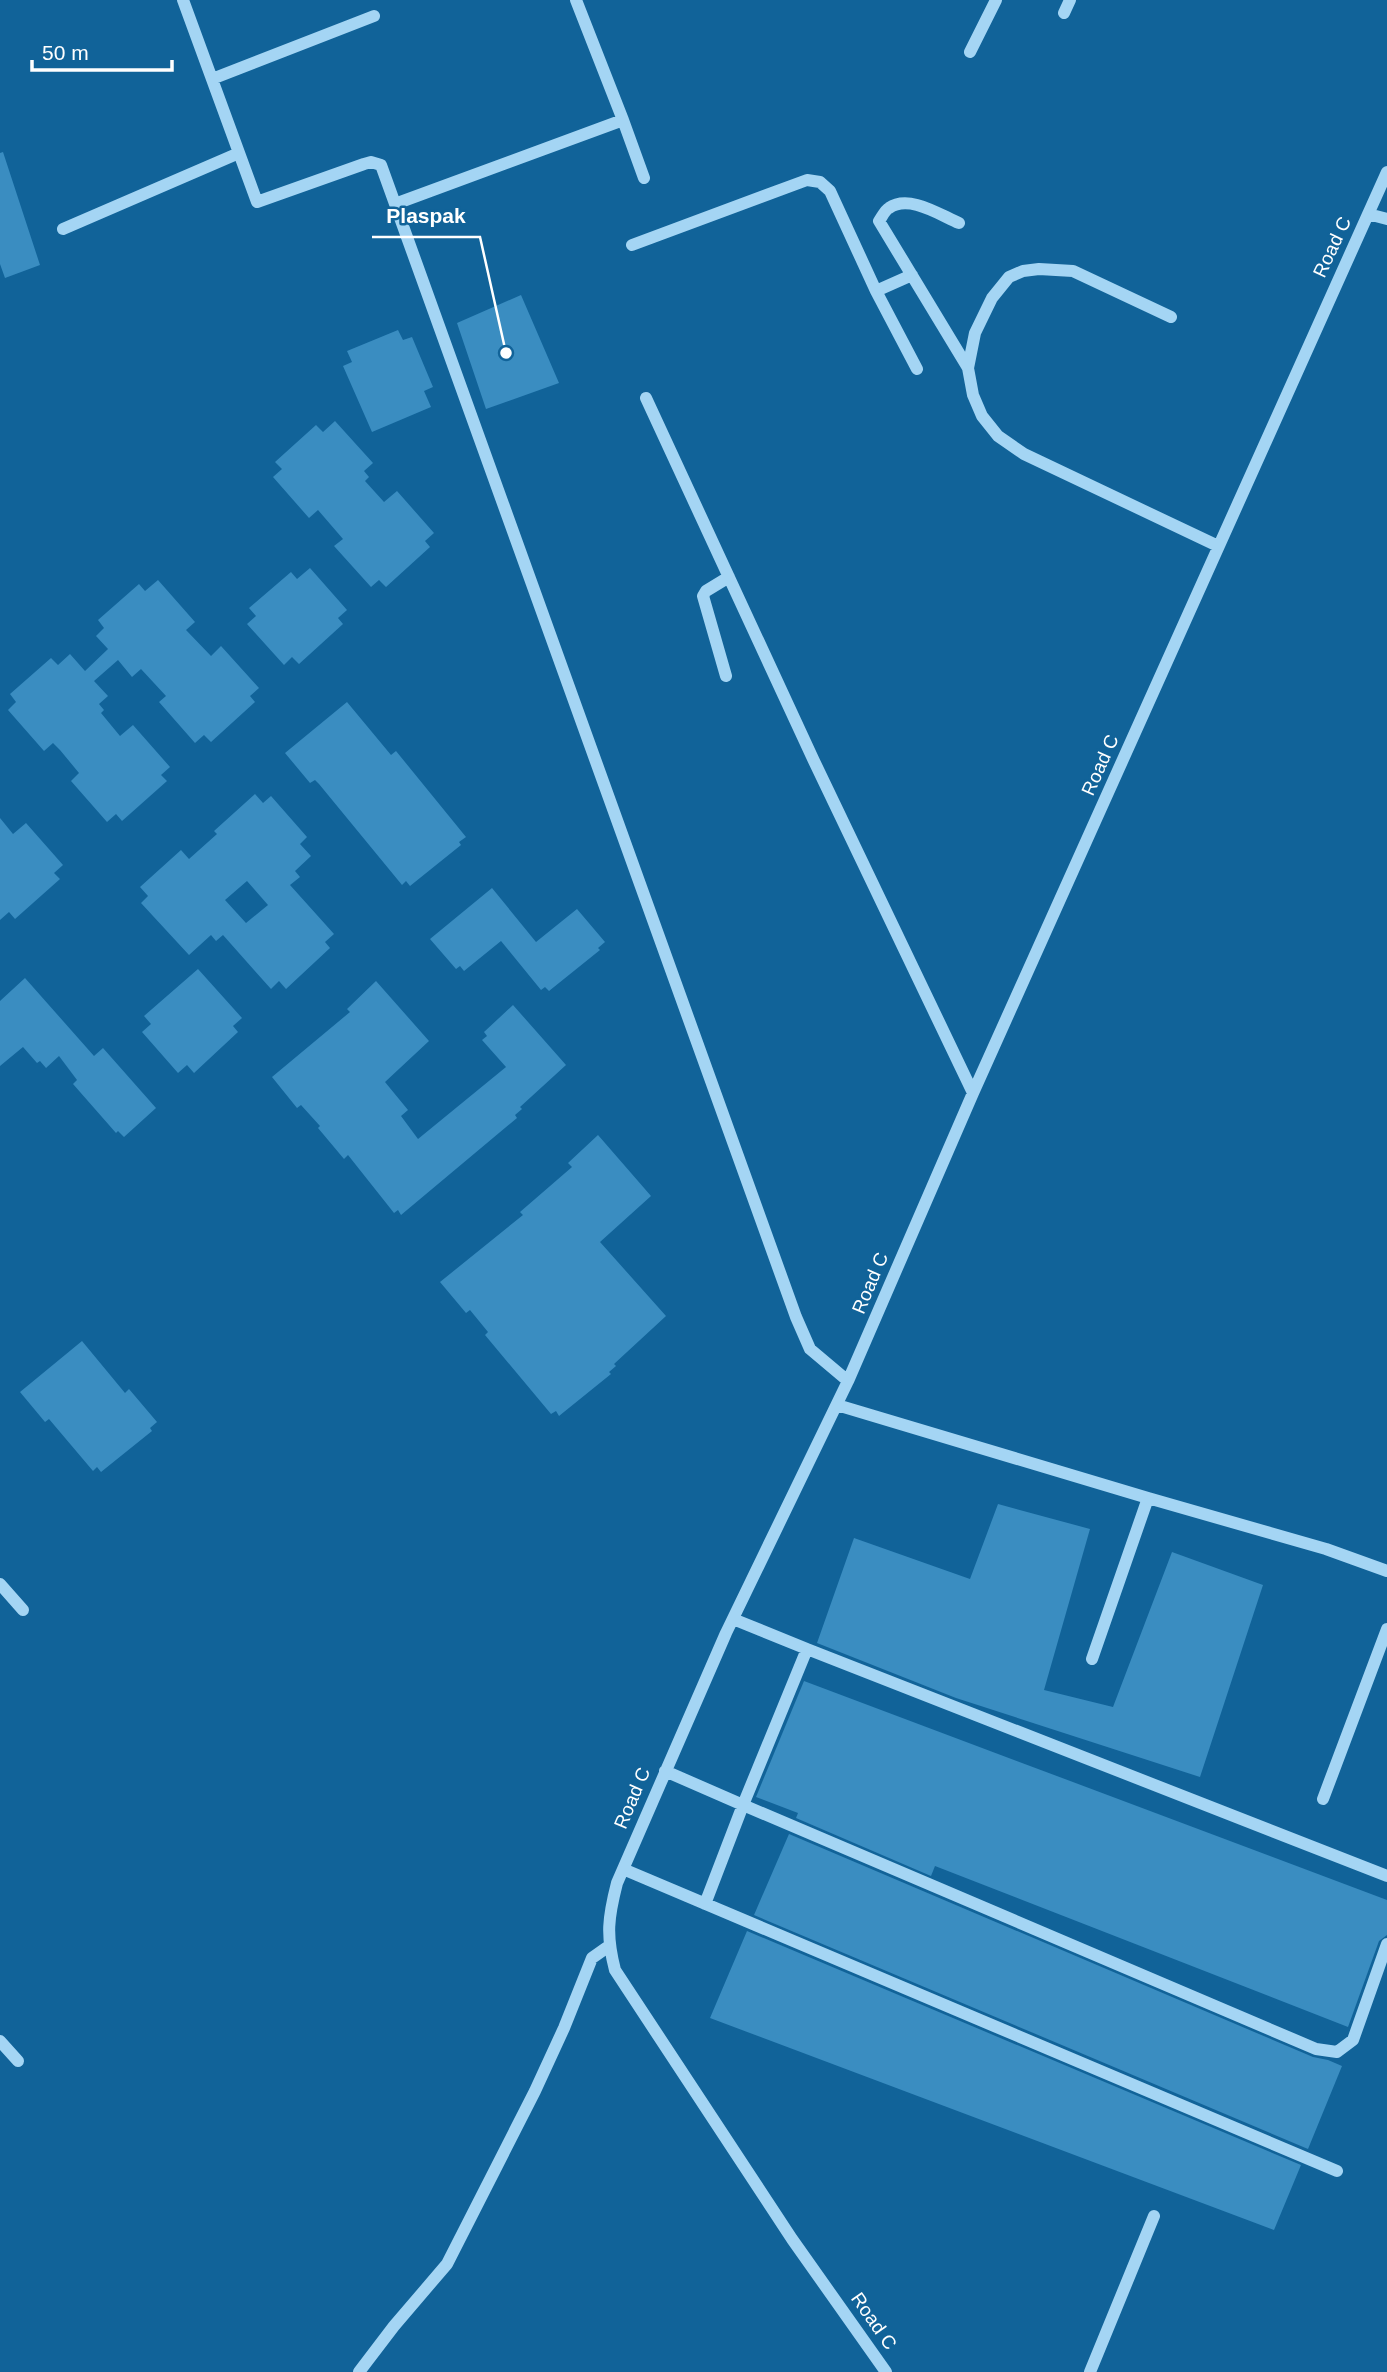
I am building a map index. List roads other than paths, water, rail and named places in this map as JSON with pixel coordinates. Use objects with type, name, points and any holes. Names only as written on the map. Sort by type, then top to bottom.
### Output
[{"type":"street","points":[[183,0],[257,202],[371,162],[381,165],[796,1317],[810,1349],[848,1381]]},
{"type":"street","points":[[576,0],[645,178]]},
{"type":"street","points":[[970,52],[996,0]]},
{"type":"street","points":[[1064,13],[1070,0]]},
{"type":"street","points":[[212,79],[374,16]]},
{"type":"street","points":[[395,204],[623,120]]},
{"type":"street","points":[[63,229],[239,153]]},
{"type":"street","name":"Road C","points":[[886,2372],[792,2239],[615,1970],[609,1946],[609,1915],[623,1869],[665,1771],[733,1619],[848,1381],[973,1093],[1387,172]]},
{"type":"street","points":[[632,244],[807,180],[820,182],[830,191],[876,291],[917,369]]},
{"type":"street","points":[[959,223],[913,204],[887,208],[879,221],[968,368],[973,395],[982,416],[998,436],[1089,485],[1219,546]]},
{"type":"street","points":[[1368,214],[1387,219]]},
{"type":"street","points":[[968,368],[975,333],[992,299],[1009,277],[1023,271],[1073,271],[1171,317]]},
{"type":"street","points":[[876,291],[912,275]]},
{"type":"street","points":[[646,398],[973,1093]]},
{"type":"street","points":[[726,676],[703,596],[706,591],[729,577]]},
{"type":"street","points":[[837,1405],[1326,1549],[1387,1571]]},
{"type":"street","points":[[1092,1659],[1148,1498]]},
{"type":"street","points":[[0,1584],[23,1610]]},
{"type":"street","points":[[733,1619],[1387,1876]]},
{"type":"street","points":[[1323,1799],[1387,1629]]},
{"type":"street","points":[[705,1904],[807,1649]]},
{"type":"street","points":[[665,1771],[1316,2049],[1337,2052],[1353,2040],[1387,1944]]},
{"type":"street","points":[[623,1869],[1337,2171]]},
{"type":"street","points":[[359,2372],[447,2264],[535,2091],[592,1958],[609,1946]]},
{"type":"street","points":[[0,2041],[18,2061]]},
{"type":"street","points":[[1090,2372],[1154,2216]]},
{"type":"place","name":"Plaspak","points":[[506,353]]}]
